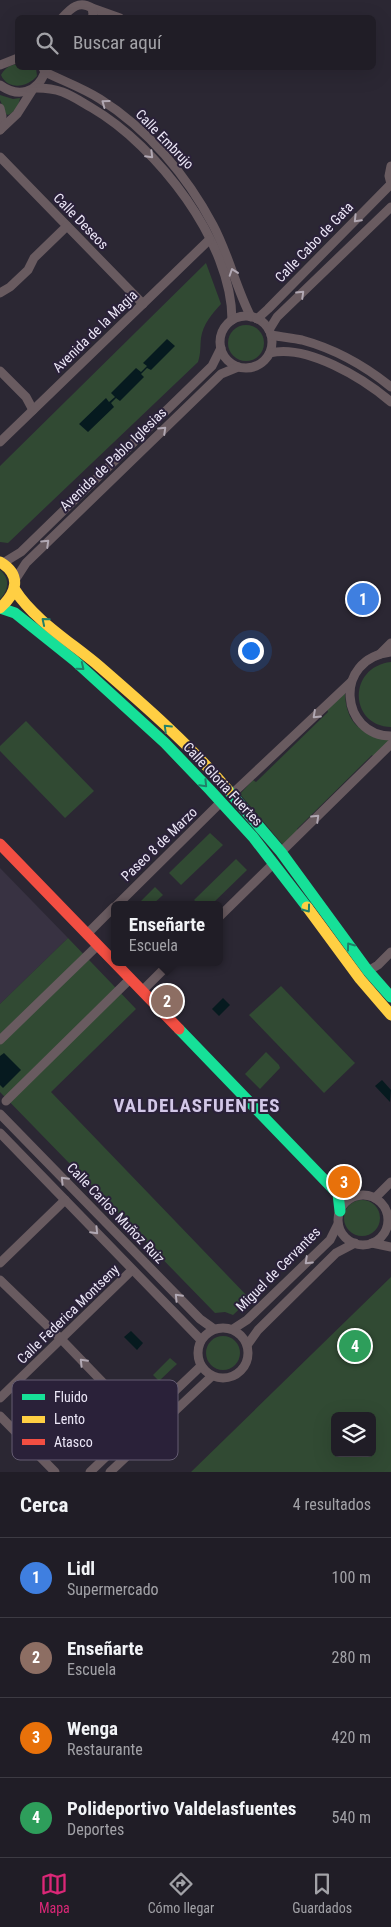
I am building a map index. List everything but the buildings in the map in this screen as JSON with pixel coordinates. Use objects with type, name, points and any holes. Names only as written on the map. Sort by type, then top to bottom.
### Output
[{"type":"main road","name":"Calle Gloria Fuertes","points":[[2,562],[9,568],[24,604],[99,666],[167,727],[232,794],[282,852],[391,997]]},
{"type":"main road","points":[[0,608],[9,601],[15,585]]},
{"type":"main road","name":"Calle Gloria Fuertes","points":[[0,608],[15,613],[94,677],[158,736],[221,802],[274,863],[335,947],[391,1015]]},
{"type":"main road","points":[[0,844],[111,959]]},
{"type":"main road","points":[[118,966],[338,1194],[340,1211]]},
{"type":"street","points":[[65,15],[74,5],[79,3],[85,3],[92,13]]},
{"type":"street","points":[[1,63],[15,59]]},
{"type":"street","points":[[0,130],[17,114],[34,88],[41,83],[44,70]]},
{"type":"street","name":"Calle Embrujo","points":[[44,70],[100,99],[131,122],[162,152],[184,178],[213,225],[229,260],[244,304],[254,318]]},
{"type":"street","name":"Calle Embrujo","points":[[0,85],[10,91],[54,88],[103,114],[133,138],[177,185],[209,240],[224,274],[231,299],[232,320]]},
{"type":"street","points":[[0,108],[2,116],[0,130]]},
{"type":"street","name":"Calle Deseos","points":[[0,157],[143,304]]},
{"type":"street","points":[[391,166],[389,176],[391,184]]},
{"type":"street","name":"Calle Cabo de Gata","points":[[254,318],[268,309],[391,184]]},
{"type":"street","name":"Calle Cabo de Gata","points":[[270,332],[277,317],[391,208]]},
{"type":"street","points":[[0,293],[10,287],[28,270],[34,258],[67,226]]},
{"type":"street","name":"Avenida de la Magia","points":[[0,442],[209,240]]},
{"type":"street","points":[[238,317],[254,318],[264,323],[270,332],[272,344],[270,352],[260,364],[246,368],[238,367],[230,363],[224,356],[221,348],[222,332],[232,320],[238,317]]},
{"type":"street","points":[[270,332],[333,351],[373,372],[391,387]]},
{"type":"street","name":"Avenida de Pablo Iglesias","points":[[2,562],[21,552],[212,366],[221,348]]},
{"type":"street","points":[[270,352],[279,350],[302,354],[325,362],[365,381],[391,402]]},
{"type":"street","name":"Avenida de Pablo Iglesias","points":[[15,585],[26,563],[221,374],[238,367]]},
{"type":"street","points":[[0,371],[26,397],[33,410]]},
{"type":"street","points":[[232,794],[351,682],[361,665],[380,654],[391,643]]},
{"type":"street","points":[[380,654],[391,652]]},
{"type":"street","points":[[351,682],[351,706],[356,717],[376,733],[391,736]]},
{"type":"street","points":[[282,852],[391,744]]},
{"type":"street","name":"Paseo 8 de Marzo","points":[[121,901],[221,802]]},
{"type":"street","points":[[223,913],[274,863]]},
{"type":"street","name":"Paseo 8 de Marzo","points":[[87,934],[111,911]]},
{"type":"street","points":[[0,1040],[98,945]]},
{"type":"street","points":[[373,971],[391,952]]},
{"type":"street","points":[[142,991],[167,966]]},
{"type":"street","points":[[6,1101],[130,979]]},
{"type":"street","name":"Calle Carlos Muñoz Ruiz","points":[[2,1120],[200,1319],[214,1329]]},
{"type":"street","name":"Calle Carlos Muñoz Ruiz","points":[[0,1133],[201,1340]]},
{"type":"street","points":[[375,1198],[391,1182]]},
{"type":"street","points":[[338,1194],[367,1195],[388,1204],[385,1230],[380,1238],[372,1243]]},
{"type":"street","points":[[356,1196],[346,1201],[340,1211],[338,1224],[344,1236],[355,1243],[372,1243],[391,1247]]},
{"type":"street","points":[[0,1262],[65,1200]]},
{"type":"street","name":"Miguel de Cervantes","points":[[233,1329],[247,1320],[330,1240],[338,1224]]},
{"type":"street","points":[[385,1230],[391,1241]]},
{"type":"street","points":[[248,1344],[233,1329],[214,1329],[201,1340],[198,1357],[201,1366],[212,1376],[226,1378],[235,1376],[242,1370],[248,1360],[248,1344],[258,1330],[336,1253],[355,1243]]},
{"type":"street","name":"Calle Federica Montseny","points":[[19,1380],[132,1270]]},
{"type":"street","points":[[0,1280],[101,1380]]},
{"type":"street","points":[[178,1387],[201,1366]]},
{"type":"street","points":[[178,1408],[212,1376]]},
{"type":"street","name":"Calle Federica Montseny","points":[[0,1398],[12,1386]]},
{"type":"street","points":[[0,1416],[12,1428]]},
{"type":"street","points":[[43,1460],[55,1472]]},
{"type":"street","points":[[90,1472],[102,1460]]},
{"type":"street","points":[[110,1472],[123,1460]]},
{"type":"shaded area","points":[[0,868],[68,938],[0,1004]]},
{"type":"green space","points":[[15,64],[15,70],[36,70],[37,76],[24,85],[18,86],[8,83],[1,75],[4,70]]},
{"type":"green space","points":[[0,95],[13,99],[20,98],[16,108],[8,115],[0,100]]},
{"type":"green space","points":[[206,263],[221,304],[211,315],[204,328],[198,362],[8,543],[0,542],[0,466]]},
{"type":"green space","points":[[246,325],[253,326],[259,330],[263,336],[263,350],[259,356],[253,360],[246,361],[239,360],[233,356],[229,350],[228,343],[229,336],[233,330],[239,326]]},
{"type":"green space","points":[[0,570],[7,580],[7,588],[0,599]]},
{"type":"green space","points":[[391,662],[391,727],[377,724],[367,717],[361,707],[359,696],[361,684],[367,674],[377,666]]},
{"type":"green space","points":[[345,691],[348,712],[357,726],[364,731],[391,739],[374,757],[372,755],[283,845],[240,794],[253,780],[256,782],[328,712],[327,709]]},
{"type":"green space","points":[[26,721],[94,791],[65,818],[0,751],[0,746]]},
{"type":"green space","points":[[210,833],[223,845],[181,885],[169,873]]},
{"type":"green space","points":[[236,859],[247,870],[215,901],[194,900]]},
{"type":"green space","points":[[155,887],[163,895],[156,901],[141,901]]},
{"type":"green space","points":[[68,938],[136,1009],[51,1092],[250,1299],[233,1315],[225,1312],[215,1313],[0,1092],[0,1004]]},
{"type":"green space","points":[[281,986],[355,1063],[324,1093],[249,1015]]},
{"type":"green space","points":[[266,1052],[280,1068],[260,1089],[245,1074]]},
{"type":"green space","points":[[362,1200],[374,1206],[380,1218],[374,1230],[362,1236],[350,1230],[344,1218],[350,1206]]},
{"type":"green space","points":[[391,1277],[391,1472],[191,1472]]},
{"type":"green space","points":[[223,1336],[230,1337],[235,1341],[239,1346],[239,1360],[235,1365],[230,1369],[223,1370],[216,1369],[211,1365],[207,1360],[206,1353],[207,1346],[211,1341],[216,1337]]},
{"type":"green space","points":[[170,1358],[177,1364],[160,1380],[153,1375]]},
{"type":"water","points":[[167,339],[175,346],[151,370],[147,368],[141,374],[144,377],[120,401],[116,398],[111,403],[114,407],[88,432],[79,424],[106,398],[109,402],[115,397],[111,393],[136,368],[141,372],[147,366],[143,363]]},
{"type":"water","points":[[223,998],[230,1005],[219,1016],[212,1009]]},
{"type":"water","points":[[4,1053],[21,1070],[3,1088],[0,1085],[0,1056]]},
{"type":"water","points":[[382,1080],[391,1090],[390,1102],[375,1086]]},
{"type":"water","points":[[131,1331],[143,1343],[137,1350],[124,1337]]},
{"type":"traffic: fast","points":[[0,608],[15,613],[75,661],[165,743],[253,837],[307,907]]},
{"type":"traffic: fast","points":[[228,790],[281,852],[368,971],[391,997]]},
{"type":"traffic: fast","points":[[179,1029],[338,1194],[340,1211]]},
{"type":"traffic: slow","points":[[0,562],[12,573],[15,584],[10,596],[0,608]]},
{"type":"traffic: slow","points":[[15,590],[32,611],[54,631],[99,666],[166,726],[228,790]]},
{"type":"traffic: slow","points":[[307,907],[360,979],[391,1015]]},
{"type":"traffic: jam","points":[[0,844],[111,959]]},
{"type":"traffic: jam","points":[[118,966],[179,1029]]},
{"type":"place","name":"Lidl","points":[[363,599]]},
{"type":"place","name":"Enseñarte","points":[[167,1001]]},
{"type":"place","name":"Wenga","points":[[344,1182]]},
{"type":"place","name":"Polideportivo Valdelasfuentes","points":[[355,1346]]},
{"type":"district","name":"VALDELASFUENTES","points":[[197,1105]]}]
